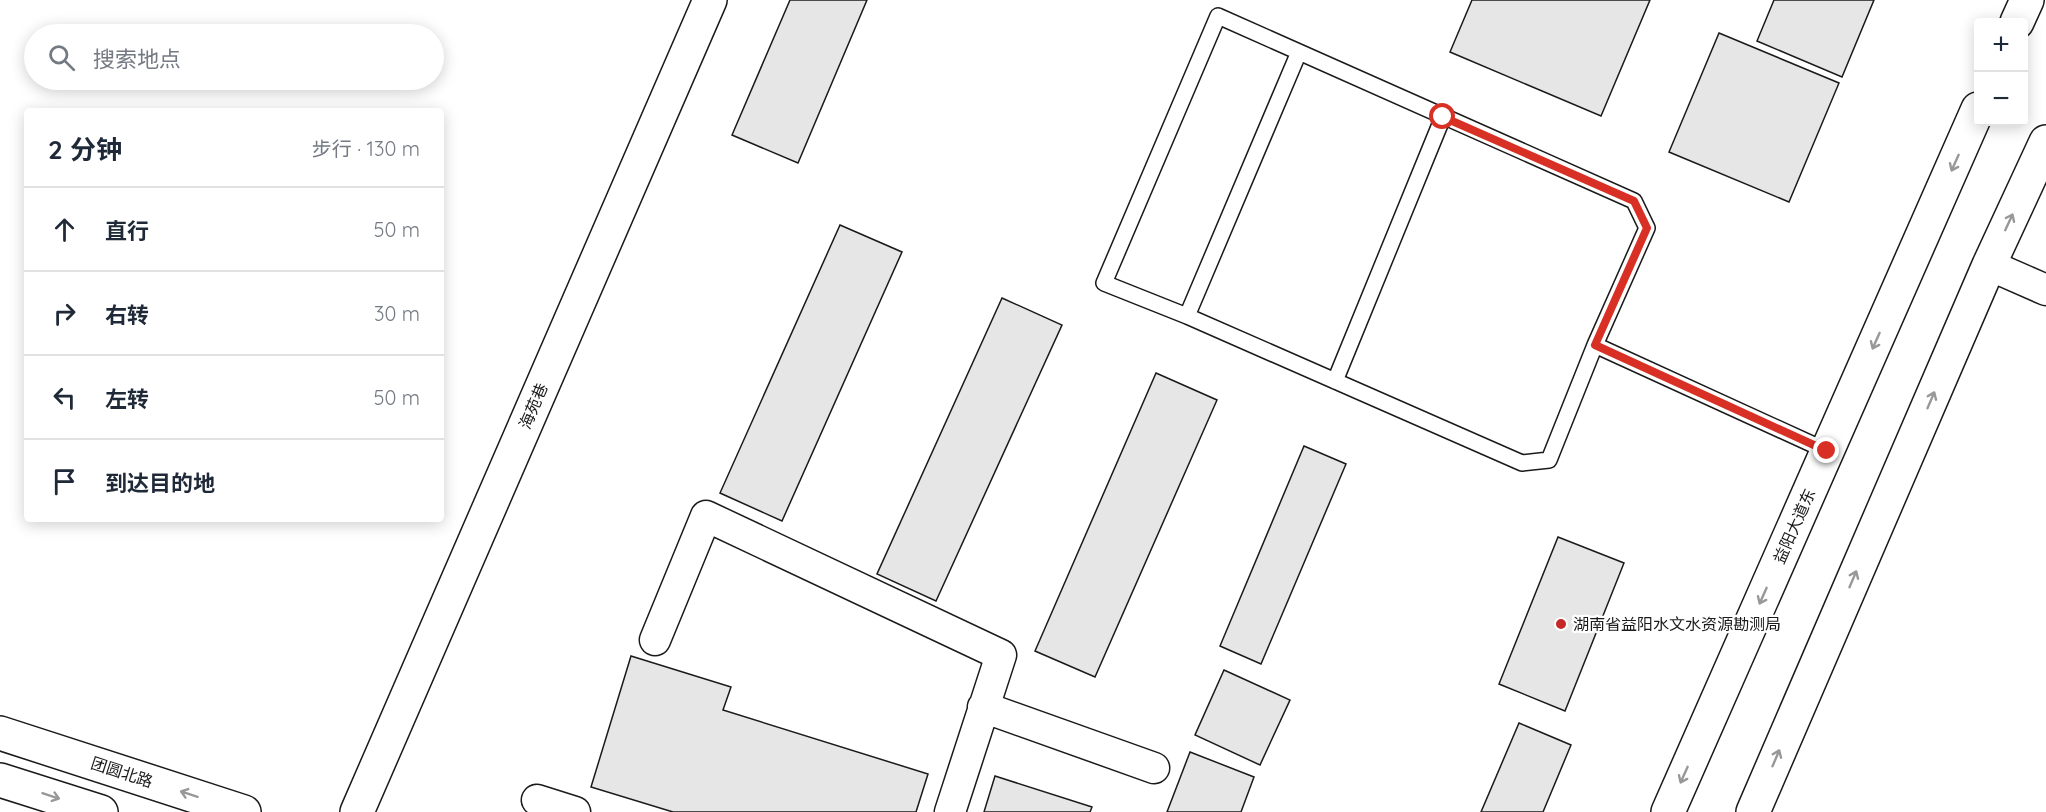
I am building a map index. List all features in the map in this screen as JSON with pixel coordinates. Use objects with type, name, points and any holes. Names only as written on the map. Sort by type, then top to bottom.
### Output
[{"type":"main road","name":"海苑巷","points":[[357,812],[710,0]]},
{"type":"main road","points":[[2019,18],[2027,0]]},
{"type":"main road","name":"益阳大道东","points":[[1668,812],[1974,118]]},
{"type":"main road","points":[[1753,812],[1989,265],[2046,142]]},
{"type":"main road","name":"团圆北路","points":[[0,733],[244,812]]},
{"type":"main road","points":[[0,780],[101,812]]},
{"type":"street","points":[[1989,265],[2046,290]]},
{"type":"street","points":[[655,640],[706,516],[1000,655],[950,812]]},
{"type":"street","points":[[983,707],[1154,768]]},
{"type":"street","points":[[537,801],[575,812]]},
{"type":"lane","points":[[1218,16],[1443,117],[1634,201],[1647,228],[1595,345],[1549,460],[1522,463],[1187,316],[1104,284],[1218,16]]},
{"type":"lane","points":[[1187,316],[1299,52]]},
{"type":"lane","points":[[1335,381],[1443,117]]},
{"type":"lane","points":[[1595,345],[1827,451]]},
{"type":"building","points":[[790,0],[867,0],[798,163],[732,135]]},
{"type":"building","points":[[1472,0],[1650,0],[1601,116],[1450,52]]},
{"type":"building","points":[[1774,0],[1874,0],[1842,77],[1757,41]]},
{"type":"building","points":[[1719,33],[1839,83],[1789,202],[1669,152]]},
{"type":"building","points":[[840,225],[902,252],[782,521],[720,493]]},
{"type":"building","points":[[1002,298],[1062,325],[936,601],[877,574]]},
{"type":"building","points":[[1156,373],[1217,400],[1095,677],[1035,651]]},
{"type":"building","points":[[1304,446],[1346,464],[1261,664],[1220,646]]},
{"type":"building","name":"湖南省益阳水文水资源勘测局","points":[[1558,537],[1624,563],[1565,711],[1499,684]]},
{"type":"building","points":[[631,656],[731,687],[723,710],[928,774],[916,812],[673,812],[591,787]]},
{"type":"building","points":[[1224,670],[1290,700],[1260,765],[1195,735]]},
{"type":"building","points":[[1519,723],[1571,745],[1543,812],[1481,812]]},
{"type":"building","points":[[1190,752],[1254,777],[1241,812],[1167,812]]},
{"type":"building","points":[[995,776],[1092,807],[1090,812],[984,812]]},
{"type":"place","name":"湖南省益阳水文水资源勘测局","points":[[1561,624]]},
{"type":"route","points":[[1443,117],[1634,201],[1647,228],[1595,345],[1827,451]]}]
